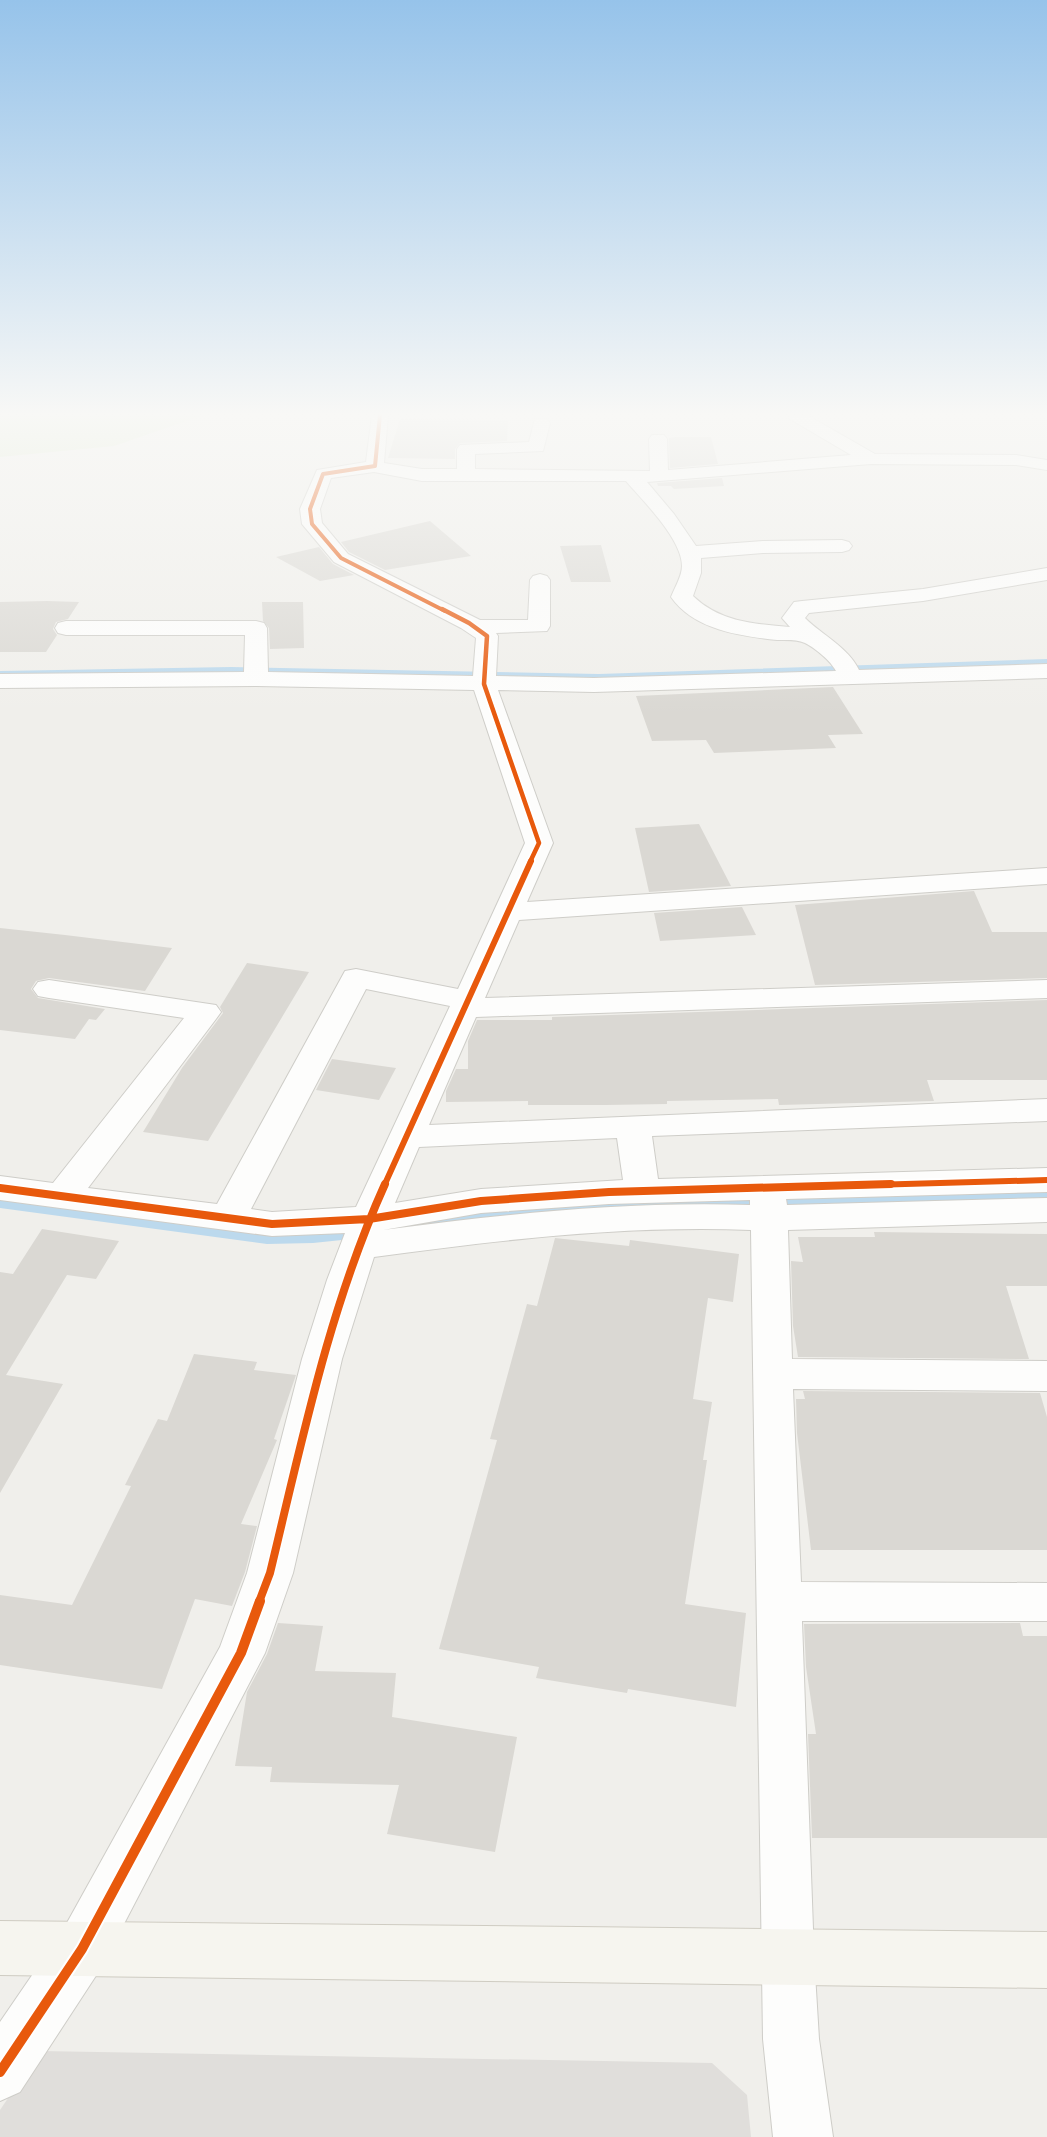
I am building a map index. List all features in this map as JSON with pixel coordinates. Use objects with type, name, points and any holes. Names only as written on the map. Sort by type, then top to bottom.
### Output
[{"type":"street","points":[[0,2072],[82,1949],[241,1653],[270,1573],[322,1359],[346,1280],[406,1137],[539,843],[485,676],[487,636],[475,627],[341,558],[312,524],[311,515]]},
{"type":"street","points":[[664,515],[675,528],[689,554],[692,566],[682,597],[692,610],[716,621],[739,627],[810,636]]},
{"type":"street","points":[[689,554],[763,548],[843,546]]},
{"type":"street","points":[[1047,574],[923,595],[802,607],[793,618],[847,668],[1047,670]]},
{"type":"street","points":[[475,627],[539,626],[540,580]]},
{"type":"street","points":[[66,628],[256,628],[255,671]]},
{"type":"street","points":[[0,668],[485,676],[594,685],[1047,655]]},
{"type":"street","points":[[0,681],[255,671]]},
{"type":"street","points":[[506,912],[1047,876]]},
{"type":"street","points":[[228,1218],[356,978],[465,1004],[1047,989]]},
{"type":"street","points":[[49,989],[205,1012],[62,1196]]},
{"type":"street","points":[[406,1137],[1047,1110]]},
{"type":"street","points":[[633,1126],[642,1191]]},
{"type":"street","points":[[0,1188],[272,1224],[364,1233],[490,1228],[614,1219],[722,1216],[768,1202],[1047,1180]]},
{"type":"street","points":[[364,1233],[481,1201],[642,1191],[768,1202],[1047,1210]]},
{"type":"street","points":[[768,1202],[787,1957],[791,2039],[803,2137]]},
{"type":"street","points":[[772,1374],[1047,1376]]},
{"type":"street","points":[[778,1601],[1047,1602]]},
{"type":"street","points":[[0,1948],[1047,1960]]},
{"type":"shaded area","points":[[40,2051],[712,2063],[747,2095],[751,2137],[0,2137],[0,2110]]},
{"type":"building","points":[[430,521],[471,556],[385,570],[349,552],[341,542]]},
{"type":"building","points":[[601,545],[611,582],[571,582],[560,546]]},
{"type":"building","points":[[319,547],[333,564],[354,575],[320,581],[276,557]]},
{"type":"building","points":[[0,602],[79,602],[68,619],[56,622],[53,629],[57,635],[46,652],[0,652]]},
{"type":"building","points":[[262,602],[303,602],[304,648],[270,649],[269,628],[263,621]]},
{"type":"building","points":[[833,687],[863,734],[828,735],[836,748],[714,753],[706,740],[652,741],[636,696]]},
{"type":"building","points":[[699,824],[731,886],[649,892],[635,828]]},
{"type":"building","points":[[974,891],[992,932],[1047,932],[1047,978],[815,985],[795,905]]},
{"type":"building","points":[[742,907],[756,935],[660,941],[654,913]]},
{"type":"building","points":[[0,928],[172,948],[145,991],[49,978],[36,981],[31,989],[38,998],[105,1009],[96,1020],[89,1019],[75,1039],[0,1030]]},
{"type":"building","points":[[247,963],[309,972],[208,1141],[143,1132],[182,1068],[223,1013],[220,1007]]},
{"type":"building","points":[[1047,1000],[1047,1080],[927,1080],[934,1101],[779,1105],[778,1099],[667,1101],[667,1104],[606,1105],[528,1105],[528,1101],[446,1102],[446,1091],[456,1069],[468,1069],[468,1041],[477,1020],[552,1020],[552,1017]]},
{"type":"building","points":[[332,1059],[396,1068],[379,1100],[316,1090]]},
{"type":"building","points":[[42,1229],[119,1241],[96,1279],[67,1275],[6,1375],[63,1384],[0,1493],[0,1272],[13,1274]]},
{"type":"building","points":[[874,1232],[1047,1234],[1047,1286],[1006,1286],[1029,1359],[798,1357],[793,1326],[791,1261],[803,1262],[798,1237],[875,1237]]},
{"type":"building","points":[[555,1238],[629,1246],[630,1240],[739,1254],[733,1302],[708,1298],[693,1399],[712,1402],[703,1460],[707,1460],[685,1604],[746,1613],[736,1707],[628,1689],[627,1693],[536,1678],[539,1667],[439,1649],[497,1440],[490,1439],[527,1304],[537,1306]]},
{"type":"building","points":[[194,1354],[257,1362],[254,1370],[296,1375],[274,1439],[277,1440],[241,1524],[257,1526],[245,1572],[232,1606],[195,1599],[162,1689],[0,1665],[0,1595],[72,1605],[131,1486],[125,1485],[158,1419],[167,1421]]},
{"type":"building","points":[[803,1391],[1040,1393],[1047,1417],[1047,1550],[811,1550],[797,1433],[796,1399],[805,1399]]},
{"type":"building","points":[[278,1623],[323,1626],[315,1671],[396,1673],[392,1717],[517,1737],[495,1852],[387,1834],[399,1785],[270,1782],[272,1767],[235,1766],[247,1692],[267,1654]]},
{"type":"building","points":[[1020,1623],[1023,1636],[1047,1636],[1047,1838],[812,1838],[808,1734],[816,1734],[806,1667],[804,1624]]},
{"type":"waterway","points":[[0,674],[231,670],[599,677],[1047,662]]},
{"type":"waterway","points":[[404,1228],[492,1214],[611,1207],[1047,1194]]},
{"type":"waterway","points":[[0,1203],[267,1239],[313,1238],[361,1233]]},
{"type":"cycle path","points":[[0,2072],[82,1949],[241,1653],[270,1573],[322,1359],[346,1280],[369,1219],[539,843],[484,684],[487,636],[469,623],[341,558],[312,524],[311,515]]},
{"type":"cycle path","points":[[0,1188],[272,1224],[369,1219],[481,1201],[609,1192],[1047,1180]]}]
